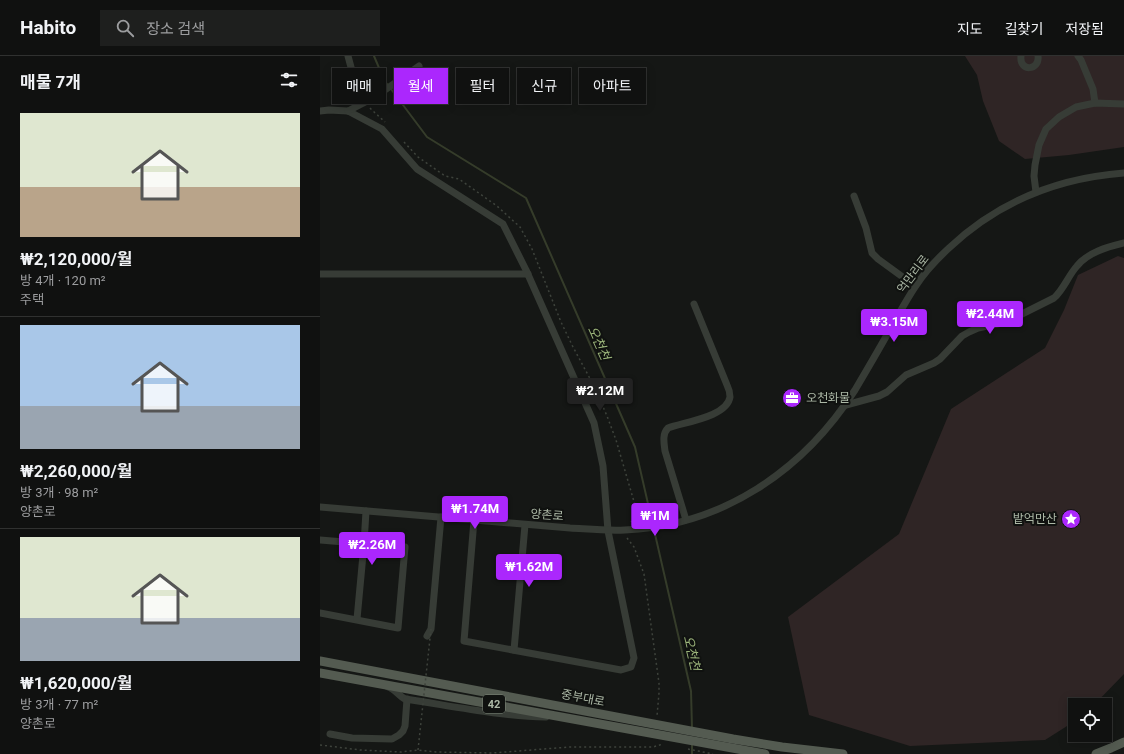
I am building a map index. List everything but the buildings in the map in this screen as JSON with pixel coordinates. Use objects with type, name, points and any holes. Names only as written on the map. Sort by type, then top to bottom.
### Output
[{"type":"main road","name":"중부대로","points":[[320,661],[733,739],[782,747],[843,754]]},
{"type":"main road","name":"중부대로","points":[[320,673],[572,718],[665,740]]},
{"type":"main road","name":"42","points":[[665,740],[765,754]]},
{"type":"main road","points":[[1096,754],[1124,742]]},
{"type":"street","points":[[348,56],[351,68]]},
{"type":"street","points":[[1021,56],[1021,63],[1026,67],[1035,66],[1040,58]]},
{"type":"street","points":[[1078,56],[1093,89],[1095,103]]},
{"type":"street","points":[[386,89],[419,66]]},
{"type":"street","points":[[1036,192],[1034,176],[1035,165],[1039,145],[1046,129],[1059,117],[1076,107],[1095,103],[1124,104]]},
{"type":"street","points":[[348,111],[361,104]]},
{"type":"street","points":[[320,111],[348,111],[382,128],[417,169],[503,224],[528,274],[594,423],[603,466],[608,531],[634,658],[631,667],[621,670],[464,642],[474,520]]},
{"type":"street","name":"억만리로","points":[[627,530],[677,523],[724,507],[754,492],[800,456],[846,405],[915,286],[941,256],[972,228],[1005,206],[1036,192],[1080,179],[1124,173]]},
{"type":"street","points":[[854,196],[866,228],[872,253],[915,286]]},
{"type":"street","points":[[846,405],[879,396],[887,392],[906,375],[940,359],[962,336],[969,332],[978,328],[1002,323],[1054,298],[1059,294],[1077,265],[1082,260],[1103,249],[1124,244]]},
{"type":"street","points":[[320,274],[528,274]]},
{"type":"street","points":[[686,520],[665,451],[665,431],[675,425],[709,416],[718,412],[724,407],[730,397],[727,385],[694,304]]},
{"type":"street","name":"양촌로","points":[[320,507],[525,525],[608,531],[627,530]]},
{"type":"street","points":[[357,619],[366,511]]},
{"type":"street","points":[[427,636],[431,629],[441,517]]},
{"type":"street","points":[[514,650],[525,525]]},
{"type":"street","points":[[320,540],[405,547],[398,628],[320,613]]},
{"type":"street","points":[[380,684],[391,688],[401,697],[407,699],[467,709],[524,716],[572,718]]},
{"type":"street","points":[[330,734],[352,738],[392,739],[403,731],[405,726],[407,699]]},
{"type":"path","points":[[368,104],[372,111],[385,122]]},
{"type":"path","points":[[404,142],[418,157],[445,176],[459,179],[497,206],[520,228],[532,249],[561,322],[595,388],[616,440],[635,505],[636,516],[627,530],[626,538],[634,547],[644,574],[659,683],[660,725]]},
{"type":"path","points":[[418,754],[431,629]]},
{"type":"path","points":[[320,745],[387,752],[418,750],[436,752],[492,753],[570,746],[653,746],[665,740]]},
{"type":"shaded area","points":[[965,56],[1124,56],[1124,147],[1069,155],[1025,159],[999,141],[983,101],[977,75]]},
{"type":"shaded area","points":[[1118,256],[1124,258],[1124,674],[1101,698],[1068,698],[1068,725],[1045,740],[910,746],[809,715],[788,617],[899,534],[951,409],[1045,348],[1064,310],[1078,275]]},
{"type":"waterway","name":"오천천","points":[[374,56],[385,82],[388,85]]},
{"type":"waterway","name":"오천천","points":[[391,89],[427,137],[526,198],[635,447],[691,691],[692,728]]},
{"type":"waterway","name":"오천천","points":[[692,744],[692,754]]},
{"type":"place","name":"오천화물","points":[[792,398]]},
{"type":"place","name":"밭억만산","points":[[1071,519]]}]
